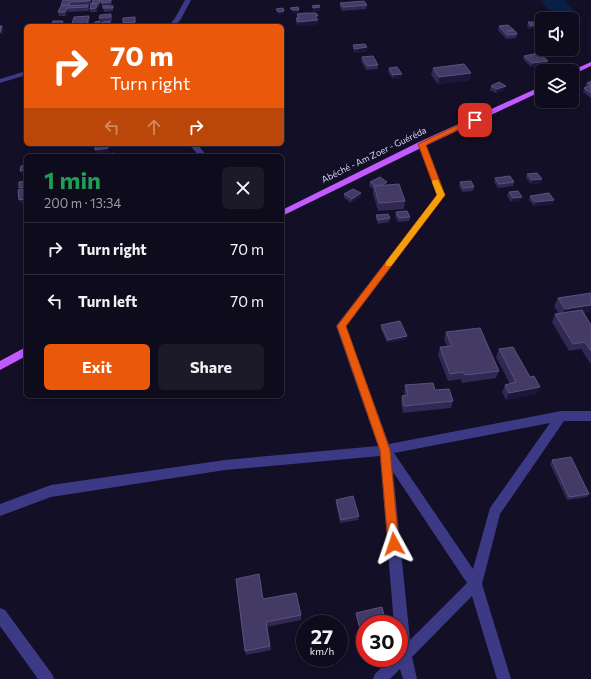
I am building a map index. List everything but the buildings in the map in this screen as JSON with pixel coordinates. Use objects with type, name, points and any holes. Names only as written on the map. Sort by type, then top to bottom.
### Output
[{"type":"main road","points":[[579,70],[591,64]]},
{"type":"main road","name":"Abéché - Am Zoer - Guéréda","points":[[284,212],[422,144],[535,91]]},
{"type":"main road","points":[[0,366],[24,352]]},
{"type":"street","points":[[174,24],[188,0]]},
{"type":"street","points":[[0,81],[24,74]]},
{"type":"street","points":[[400,615],[385,450],[341,326],[441,195],[422,144]]},
{"type":"street","points":[[195,146],[201,154]]},
{"type":"street","points":[[408,650],[475,584],[494,512],[561,416]]},
{"type":"street","points":[[0,510],[51,491],[225,465],[385,450],[561,416],[591,416]]},
{"type":"street","points":[[385,450],[475,584],[504,679]]},
{"type":"street","points":[[0,615],[46,679]]},
{"type":"street","points":[[380,679],[392,667]]},
{"type":"street","points":[[407,667],[410,679]]},
{"type":"waterway","points":[[551,0],[563,12]]},
{"type":"slow traffic","points":[[389,264],[441,195],[436,182]]},
{"type":"route","points":[[394,544],[385,450],[341,326],[441,195],[422,144],[475,120]]}]
